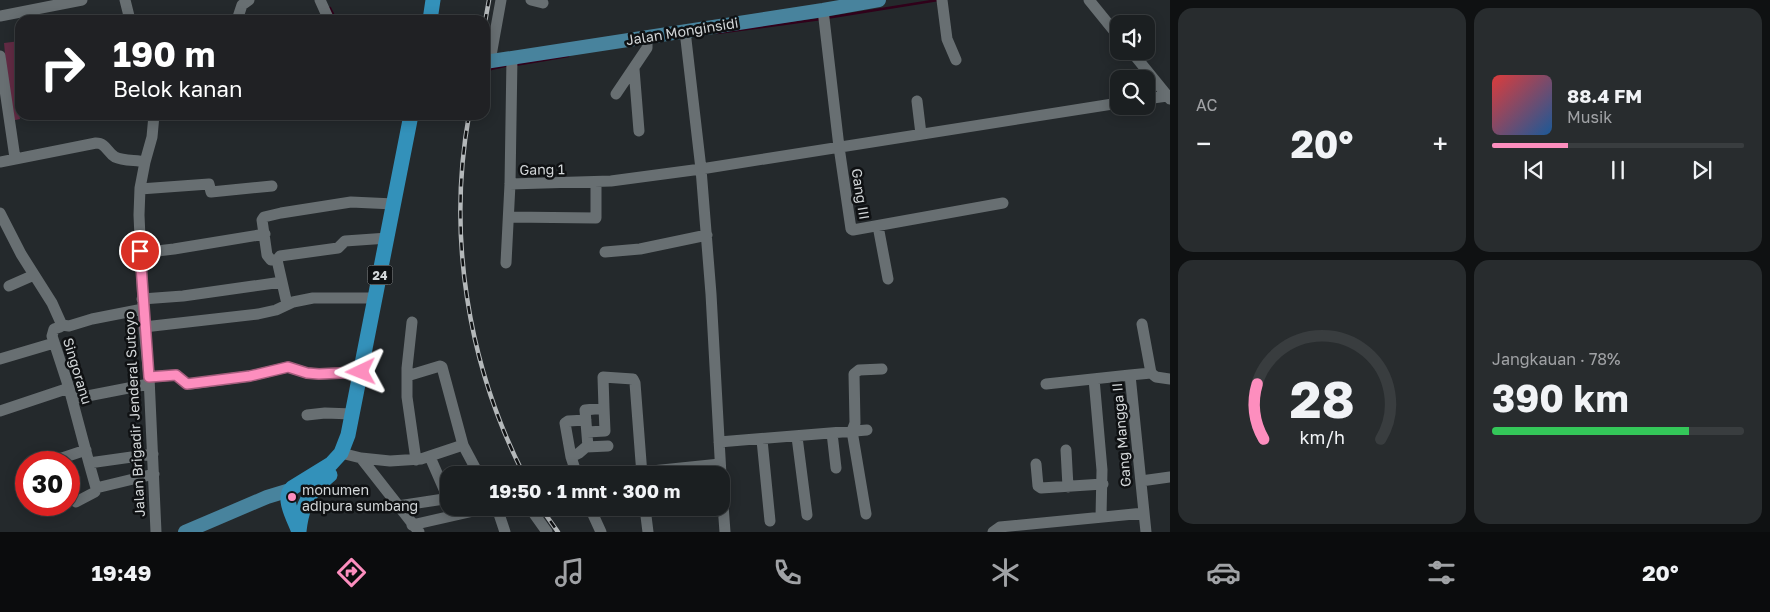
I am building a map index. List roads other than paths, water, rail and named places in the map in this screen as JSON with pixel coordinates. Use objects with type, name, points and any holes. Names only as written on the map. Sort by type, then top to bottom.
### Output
[{"type":"highway","points":[[431,15],[433,0]]},
{"type":"highway","name":"24","points":[[306,501],[313,490],[350,455],[348,435],[410,120]]},
{"type":"highway","name":"24","points":[[291,493],[331,464],[350,455]]},
{"type":"highway","points":[[291,493],[296,507],[306,501]]},
{"type":"highway","points":[[291,493],[299,532]]},
{"type":"highway","points":[[299,532],[306,501]]},
{"type":"main road","name":"Jalan Monginsidi","points":[[490,61],[512,62],[824,15],[876,0]]},
{"type":"main road","points":[[185,532],[257,501],[291,493]]},
{"type":"street","points":[[0,16],[82,0]]},
{"type":"street","points":[[125,0],[129,15]]},
{"type":"street","points":[[239,15],[242,5],[249,0]]},
{"type":"street","points":[[320,0],[327,15]]},
{"type":"street","points":[[490,48],[501,0]]},
{"type":"street","points":[[531,0],[544,3]]},
{"type":"street","points":[[1089,0],[1110,26]]},
{"type":"street","points":[[942,1],[946,39],[956,60]]},
{"type":"street","name":"Gang III","points":[[824,15],[838,147],[850,228],[853,230],[878,226],[1003,202]]},
{"type":"street","points":[[685,35],[707,235],[721,466]]},
{"type":"street","points":[[616,94],[634,69],[647,42]]},
{"type":"street","points":[[0,56],[16,158]]},
{"type":"street","points":[[1138,60],[1169,97]]},
{"type":"street","name":"Gang 1","points":[[512,62],[510,184],[596,182],[701,169],[1110,104]]},
{"type":"street","points":[[634,69],[639,131]]},
{"type":"street","points":[[1155,98],[1169,97]]},
{"type":"street","points":[[916,101],[920,134]]},
{"type":"street","name":"Jalan Brigadir Jenderal Sutoyo","points":[[154,120],[152,137],[140,189],[139,215],[156,532]]},
{"type":"street","points":[[0,162],[96,143],[104,146],[114,156],[119,158],[145,162]]},
{"type":"street","points":[[509,217],[596,218],[596,182]]},
{"type":"street","points":[[140,189],[209,184],[211,192],[272,186]]},
{"type":"street","points":[[506,263],[510,184]]},
{"type":"street","points":[[388,238],[345,241],[340,248],[280,256],[277,260],[271,260],[267,255],[262,220],[268,215],[351,202],[394,204]]},
{"type":"street","name":"Singoranu","points":[[0,213],[20,254],[57,312],[62,326],[52,332],[54,343],[96,488]]},
{"type":"street","points":[[878,226],[888,279]]},
{"type":"street","points":[[140,253],[265,234]]},
{"type":"street","points":[[606,252],[640,249],[707,235]]},
{"type":"street","points":[[277,260],[287,304]]},
{"type":"street","points":[[10,286],[34,274]]},
{"type":"street","points":[[62,326],[69,326],[143,304],[183,296],[282,282]]},
{"type":"street","points":[[144,327],[258,314],[276,310],[287,304],[313,298],[376,298]]},
{"type":"street","points":[[412,322],[407,397],[416,460]]},
{"type":"street","points":[[1142,324],[1152,373]]},
{"type":"street","points":[[0,358],[54,343]]},
{"type":"street","points":[[0,411],[70,393],[176,375],[187,384],[250,376],[288,367],[307,373],[319,374],[361,372]]},
{"type":"street","points":[[407,376],[442,367],[463,445],[474,466]]},
{"type":"street","points":[[866,514],[852,431],[855,423],[854,374],[859,370],[882,369]]},
{"type":"street","name":"Gang Mangga II","points":[[1146,532],[1130,375],[1152,373],[1156,377],[1170,379]]},
{"type":"street","points":[[1046,384],[1130,375]]},
{"type":"street","points":[[587,432],[605,431],[603,377],[633,378],[635,383],[641,466]]},
{"type":"street","points":[[1094,380],[1103,484],[1101,517]]},
{"type":"street","points":[[588,447],[586,409],[604,408]]},
{"type":"street","points":[[307,415],[325,413],[353,414]]},
{"type":"street","points":[[574,466],[565,423],[568,421],[586,420]]},
{"type":"street","points":[[719,442],[867,430]]},
{"type":"street","points":[[832,433],[836,468]]},
{"type":"street","points":[[797,437],[807,515]]},
{"type":"street","points":[[762,440],[770,520]]},
{"type":"street","points":[[350,455],[390,461],[416,460],[463,445]]},
{"type":"street","points":[[571,457],[588,447],[608,446]]},
{"type":"street","points":[[80,452],[86,450]]},
{"type":"street","points":[[1066,450],[1068,486]]},
{"type":"street","points":[[90,463],[153,454]]},
{"type":"street","points":[[350,455],[416,528],[459,516]]},
{"type":"street","points":[[398,506],[447,496],[430,457]]},
{"type":"street","points":[[1036,464],[1040,488],[1103,484]]},
{"type":"street","points":[[80,500],[95,492],[96,488],[154,474]]},
{"type":"street","points":[[1140,481],[1170,477]]},
{"type":"street","points":[[993,532],[1000,527],[1144,513]]},
{"type":"street","points":[[499,516],[504,532]]},
{"type":"street","points":[[536,516],[547,532]]},
{"type":"street","points":[[594,516],[601,532]]},
{"type":"street","points":[[646,516],[648,532]]},
{"type":"street","points":[[724,516],[725,532]]},
{"type":"waterway","points":[[826,18],[938,0]]},
{"type":"waterway","points":[[330,8],[334,15]]},
{"type":"waterway","points":[[717,33],[821,19]]},
{"type":"waterway","points":[[515,65],[568,56]]},
{"type":"waterway","points":[[490,70],[509,65]]},
{"type":"railway","points":[[486,15],[489,0]]},
{"type":"railway","points":[[468,120],[460,207],[467,299],[476,345],[489,389],[505,433],[520,466]]},
{"type":"railway","points":[[547,516],[558,532]]},
{"type":"place","name":"monumen adipura sumbang","points":[[292,497]]}]
